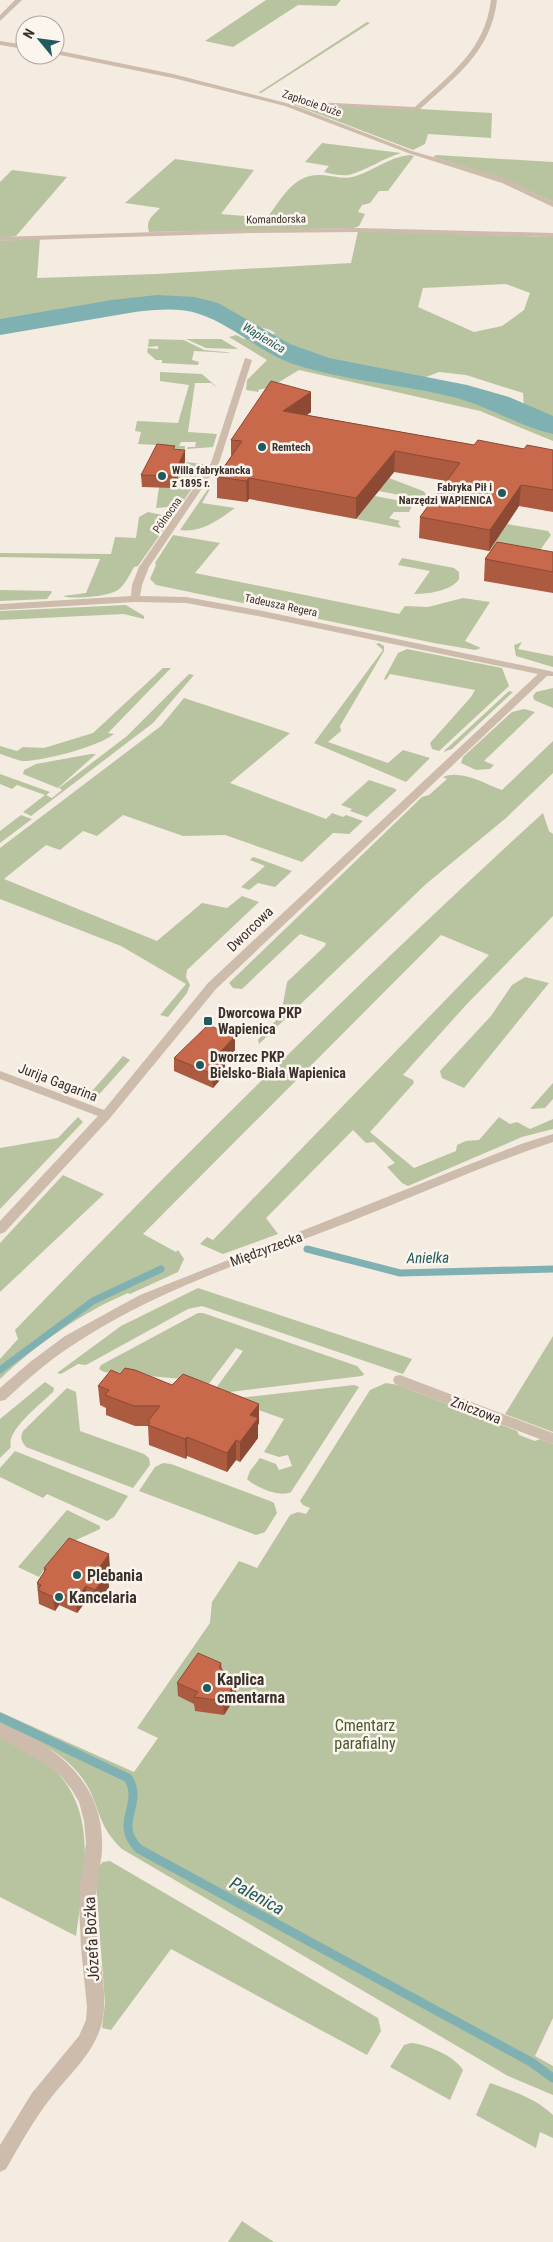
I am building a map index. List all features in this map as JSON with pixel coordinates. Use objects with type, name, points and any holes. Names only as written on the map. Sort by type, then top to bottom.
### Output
[{"type":"street","points":[[0,19],[19,0]]},
{"type":"street","points":[[287,105],[307,102],[417,109],[477,51],[490,26],[494,0]]},
{"type":"street","points":[[0,43],[15,45]]},
{"type":"street","name":"Zapłocie Duże","points":[[65,54],[173,76],[287,105],[410,152],[505,181],[553,205]]},
{"type":"street","name":"Komandorska","points":[[0,239],[338,230],[553,235]]},
{"type":"street","name":"Północna","points":[[136,599],[137,585],[144,567],[215,463],[248,360]]},
{"type":"street","name":"Tadeusza Regera","points":[[0,607],[136,599],[179,600],[211,604],[549,674]]},
{"type":"street","name":"Dworcowa","points":[[0,1229],[106,1115],[212,986],[445,764],[549,674]]},
{"type":"street","name":"Jurija Gagarina","points":[[0,1075],[106,1115]]},
{"type":"street","name":"Międzyrzecka","points":[[0,1396],[67,1342],[94,1324],[166,1287],[553,1138]]},
{"type":"street","name":"Zniczowa","points":[[400,1380],[553,1439]]},
{"type":"street","name":"Józefa Bożka","points":[[0,1731],[25,1743],[60,1764],[73,1776],[83,1793],[94,1843],[88,1882],[87,1914],[96,2007],[96,2020],[84,2046],[34,2106],[0,2163]]},
{"type":"green space","points":[[266,0],[341,0],[336,6],[298,5],[233,47],[205,41]]},
{"type":"green space","points":[[367,22],[370,23],[261,93],[258,93]]},
{"type":"green space","points":[[308,103],[492,113],[491,138],[428,134],[425,144],[413,150],[295,105]]},
{"type":"green space","points":[[322,143],[401,153],[355,173],[336,175],[324,172],[329,166],[305,162]]},
{"type":"green space","points":[[436,155],[553,162],[553,202],[508,180],[433,157]]},
{"type":"green space","points":[[414,156],[388,191],[379,191],[370,203],[362,205],[358,212],[365,214],[359,226],[354,228],[149,232],[149,221],[160,208],[125,203],[175,159],[254,170],[221,214],[267,218],[290,188],[304,178],[312,175],[352,177],[395,158]]},
{"type":"green space","points":[[12,170],[67,177],[16,236],[0,238],[0,182]]},
{"type":"green space","points":[[358,231],[553,237],[553,421],[524,408],[523,393],[466,375],[439,372],[421,379],[315,359],[275,341],[272,337],[275,333],[272,331],[251,325],[215,307],[202,303],[179,300],[155,300],[102,306],[0,325],[0,241],[40,238],[37,278],[156,274],[351,263]],"holes":[[[506,284],[530,293],[524,310],[502,326],[474,332],[418,307],[423,288]]]},
{"type":"green space","points":[[236,335],[244,339],[249,337],[285,358],[298,362],[473,397],[553,431],[553,441],[480,411],[299,370],[271,387],[258,390],[259,392],[246,390],[247,380],[267,360],[229,337]]},
{"type":"green space","points":[[149,339],[184,340],[204,350],[235,353],[194,351],[192,360],[199,362],[198,365],[162,363],[162,360],[156,360],[147,352],[148,348],[158,349],[158,346],[148,347]]},
{"type":"green space","points":[[186,339],[221,339],[238,349],[206,348]]},
{"type":"green space","points":[[160,372],[202,374],[218,388],[211,383],[195,383],[188,432],[217,434],[213,447],[187,449],[188,447],[195,447],[196,442],[181,442],[179,446],[185,446],[185,449],[156,448],[156,445],[138,444],[141,432],[135,431],[137,421],[178,423],[189,385],[160,381]]},
{"type":"green space","points":[[187,462],[208,465],[180,506],[156,508],[159,487],[175,482]]},
{"type":"green space","points":[[389,478],[423,491],[427,495],[411,497],[378,491]]},
{"type":"green space","points":[[208,489],[210,489],[202,503],[235,508],[202,528],[180,530]]},
{"type":"green space","points":[[375,496],[406,502],[412,506],[409,512],[394,512],[389,518],[400,521],[398,523],[401,528],[356,519]]},
{"type":"green space","points":[[148,512],[162,515],[169,522],[138,566],[134,567],[123,585],[114,592],[99,596],[63,596],[86,593],[100,559],[0,557],[0,553],[111,554],[115,537],[136,538],[139,517]]},
{"type":"green space","points":[[507,524],[548,531],[551,535],[535,557],[489,551]]},
{"type":"green space","points":[[173,535],[220,543],[195,573],[399,614],[405,606],[428,607],[463,598],[490,602],[465,641],[481,648],[475,650],[434,643],[156,585],[150,579],[156,565],[155,563]]},
{"type":"green space","points":[[402,558],[454,568],[459,572],[459,579],[456,583],[445,589],[414,594],[430,571],[398,565]]},
{"type":"green space","points":[[0,590],[52,592],[47,599],[0,601]]},
{"type":"green space","points":[[126,605],[144,616],[144,619],[124,614],[0,620],[0,611]]},
{"type":"green space","points":[[522,642],[518,649],[553,656],[553,667],[516,656],[514,645]]},
{"type":"green space","points":[[379,643],[384,646],[384,651],[340,726],[341,731],[328,742],[388,763],[403,750],[430,758],[406,782],[314,743],[383,650],[376,644]]},
{"type":"green space","points":[[407,649],[502,668],[509,686],[439,751],[432,749],[430,743],[475,690],[390,674],[386,680],[384,679],[398,653]]},
{"type":"green space","points":[[163,668],[171,668],[108,733],[114,734],[106,739],[72,752],[36,760],[21,761],[0,754],[0,746],[17,751],[23,747],[44,748],[93,733]]},
{"type":"green space","points":[[189,674],[194,675],[153,723],[31,816],[23,812],[45,795],[17,785],[12,789],[0,784],[0,774],[50,792],[46,795],[52,798],[62,790],[59,788],[127,736]]},
{"type":"green space","points":[[553,688],[553,708],[534,700],[533,696],[536,692]]},
{"type":"green space","points":[[509,691],[513,692],[452,749],[443,752]]},
{"type":"green space","points":[[184,698],[290,733],[230,783],[326,819],[332,813],[343,817],[346,815],[363,821],[349,834],[333,833],[302,862],[225,835],[183,836],[123,815],[97,836],[83,831],[60,850],[46,845],[4,879],[157,941],[202,903],[227,908],[242,896],[259,902],[187,970],[186,977],[190,985],[187,993],[168,1017],[160,1015],[186,984],[121,946],[0,899],[0,848],[161,726]]},
{"type":"green space","points":[[524,709],[535,712],[484,761],[494,765],[490,769],[476,770],[461,763],[463,757],[512,712]]},
{"type":"green space","points":[[553,741],[553,773],[506,818],[426,884],[259,1044],[258,1040],[277,1019],[282,1009],[287,982],[326,943],[300,934],[242,989],[233,988],[229,983],[422,797],[429,795],[447,779],[443,777],[450,775],[465,776],[502,790]]},
{"type":"green space","points":[[96,754],[58,788],[23,774],[24,770],[36,764]]},
{"type":"green space","points":[[369,780],[396,789],[396,791],[367,817],[350,811],[352,809],[341,805]]},
{"type":"green space","points":[[543,813],[549,831],[553,834],[553,916],[466,1005],[403,1075],[413,1080],[414,1083],[370,1132],[414,1168],[456,1151],[457,1145],[466,1141],[479,1140],[499,1117],[510,1124],[517,1122],[530,1129],[553,1119],[553,1129],[522,1137],[408,1186],[402,1183],[387,1167],[395,1163],[374,1142],[366,1143],[353,1130],[266,1218],[278,1234],[223,1254],[200,1244],[207,1237],[213,1240],[489,955],[441,935],[143,1234],[176,1252],[178,1250],[184,1259],[178,1272],[93,1310],[60,1330],[0,1379],[0,1359],[18,1339],[15,1330],[275,1067]]},
{"type":"green space","points":[[21,815],[32,819],[0,843],[0,831]]},
{"type":"green space","points":[[253,857],[292,871],[275,887],[258,883],[249,890],[241,887],[265,866],[250,860]]},
{"type":"green space","points":[[525,977],[549,983],[464,1088],[442,1078],[440,1071],[491,1016],[512,985]]},
{"type":"green space","points":[[123,1056],[130,1060],[94,1100],[85,1099]]},
{"type":"green space","points":[[553,1083],[553,1099],[545,1108],[530,1109]]},
{"type":"green space","points":[[78,1117],[83,1122],[0,1209],[0,1148],[58,1138]]},
{"type":"green space","points":[[63,1175],[104,1194],[0,1292],[0,1243]]},
{"type":"green space","points":[[198,1288],[412,1359],[403,1374],[202,1306],[188,1309],[86,1365],[78,1364],[61,1374],[57,1373],[121,1326]]},
{"type":"green space","points":[[198,1313],[203,1313],[357,1366],[364,1374],[362,1376],[222,1393],[216,1388],[243,1351],[236,1348],[208,1385],[183,1379],[104,1372],[99,1369],[101,1365]]},
{"type":"green space","points":[[553,1336],[553,1432],[505,1414]]},
{"type":"green space","points":[[45,1382],[54,1388],[53,1392],[19,1425],[13,1433],[11,1447],[0,1458],[0,1419]]},
{"type":"green space","name":"Cmentarz parafialny","points":[[386,1383],[398,1385],[517,1431],[519,1435],[535,1441],[540,1439],[553,1444],[553,2018],[535,2056],[553,2066],[553,2095],[508,2076],[122,1849],[109,1834],[89,1789],[72,1766],[38,1742],[0,1724],[0,1712],[134,1772],[158,1738],[137,1728],[210,1623],[212,1602],[239,1561],[257,1568],[290,1515],[298,1512],[306,1514],[310,1508],[303,1505],[300,1501],[370,1390]]},
{"type":"green space","points":[[354,1385],[359,1387],[291,1492],[281,1494],[268,1491],[247,1479],[250,1471],[260,1458],[276,1464],[279,1470],[292,1466],[288,1455],[279,1457],[264,1452],[284,1419],[235,1402],[238,1398]]},
{"type":"green space","points":[[67,1388],[76,1392],[80,1431],[144,1454],[149,1458],[150,1465],[133,1488],[26,1447],[23,1443],[21,1438],[23,1431]]},
{"type":"green space","points":[[15,1451],[128,1496],[114,1517],[107,1521],[47,1494],[43,1498],[0,1477],[0,1468]]},
{"type":"green space","points":[[163,1463],[171,1464],[270,1501],[274,1503],[277,1513],[265,1532],[256,1535],[139,1491],[155,1467]]},
{"type":"green space","points":[[67,1510],[100,1526],[100,1529],[61,1547],[39,1577],[18,1567]]},
{"type":"green space","points":[[0,1738],[30,1751],[50,1765],[69,1789],[78,1808],[83,1828],[85,1849],[82,1893],[76,1936],[0,1897]]},
{"type":"green space","points":[[110,1861],[378,2018],[381,2031],[367,2055],[171,1949],[111,2030],[102,2028],[105,2003],[96,1886],[98,1867],[103,1862]]},
{"type":"green space","points":[[411,2043],[440,2052],[454,2060],[463,2070],[450,2100],[390,2067],[404,2045]]},
{"type":"green space","points":[[490,2083],[539,2104],[553,2115],[553,2138],[540,2132],[536,2148],[476,2115]]},
{"type":"green space","points":[[242,2221],[274,2242],[228,2242]]},
{"type":"building","points":[[271,381],[311,392],[283,411],[474,445],[478,440],[524,449],[527,445],[553,450],[553,490],[521,485],[490,530],[420,517],[460,463],[395,451],[356,498],[249,478],[246,481],[217,477],[242,441],[231,440]]},
{"type":"building","points":[[157,444],[175,446],[173,449],[185,450],[173,476],[141,475]]},
{"type":"building","points":[[497,542],[553,552],[553,572],[485,559]]},
{"type":"building","points":[[208,1025],[235,1036],[215,1057],[225,1061],[212,1074],[174,1058]]},
{"type":"building","points":[[125,1368],[135,1370],[172,1385],[183,1374],[259,1404],[250,1415],[258,1418],[240,1442],[236,1440],[227,1453],[187,1437],[185,1439],[148,1425],[150,1422],[148,1421],[160,1406],[134,1406],[105,1395],[109,1390],[98,1386],[111,1370],[120,1374]]},
{"type":"building","name":"Plebania","points":[[69,1538],[109,1554],[98,1569],[108,1573],[95,1590],[86,1586],[76,1599],[58,1592],[53,1597],[38,1590],[41,1585],[37,1583],[46,1569],[44,1568]]},
{"type":"building","points":[[198,1653],[221,1663],[219,1667],[236,1682],[223,1701],[194,1697],[198,1692],[177,1683]]},
{"type":"waterway","name":"Wapienica","points":[[0,327],[135,304],[180,303],[195,305],[222,314],[268,343],[300,358],[340,369],[472,394],[513,408],[553,426]]},
{"type":"waterway","name":"Anielka","points":[[307,1249],[400,1273],[553,1269]]},
{"type":"waterway","name":"Anielka","points":[[0,1370],[93,1301],[161,1269]]},
{"type":"waterway","name":"Palenica","points":[[0,1717],[128,1778],[133,1796],[128,1831],[131,1840],[139,1849],[531,2062],[553,2078]]},
{"type":"place","name":"Remtech","points":[[262,447]]},
{"type":"place","name":"Willa fabrykancka z 1895 r.","points":[[162,476]]},
{"type":"place","name":"Fabryka Pił i Narzędzi WAPIENICA","points":[[502,493]]},
{"type":"place","name":"Dworcowa PKP Wapienica","points":[[208,1021]]},
{"type":"place","name":"Dworzec PKP Bielsko-Biała Wapienica","points":[[200,1065]]},
{"type":"place","name":"Plebania","points":[[77,1575]]},
{"type":"place","name":"Kancelaria","points":[[59,1597]]},
{"type":"place","name":"Kaplica cmentarna","points":[[207,1688]]}]
